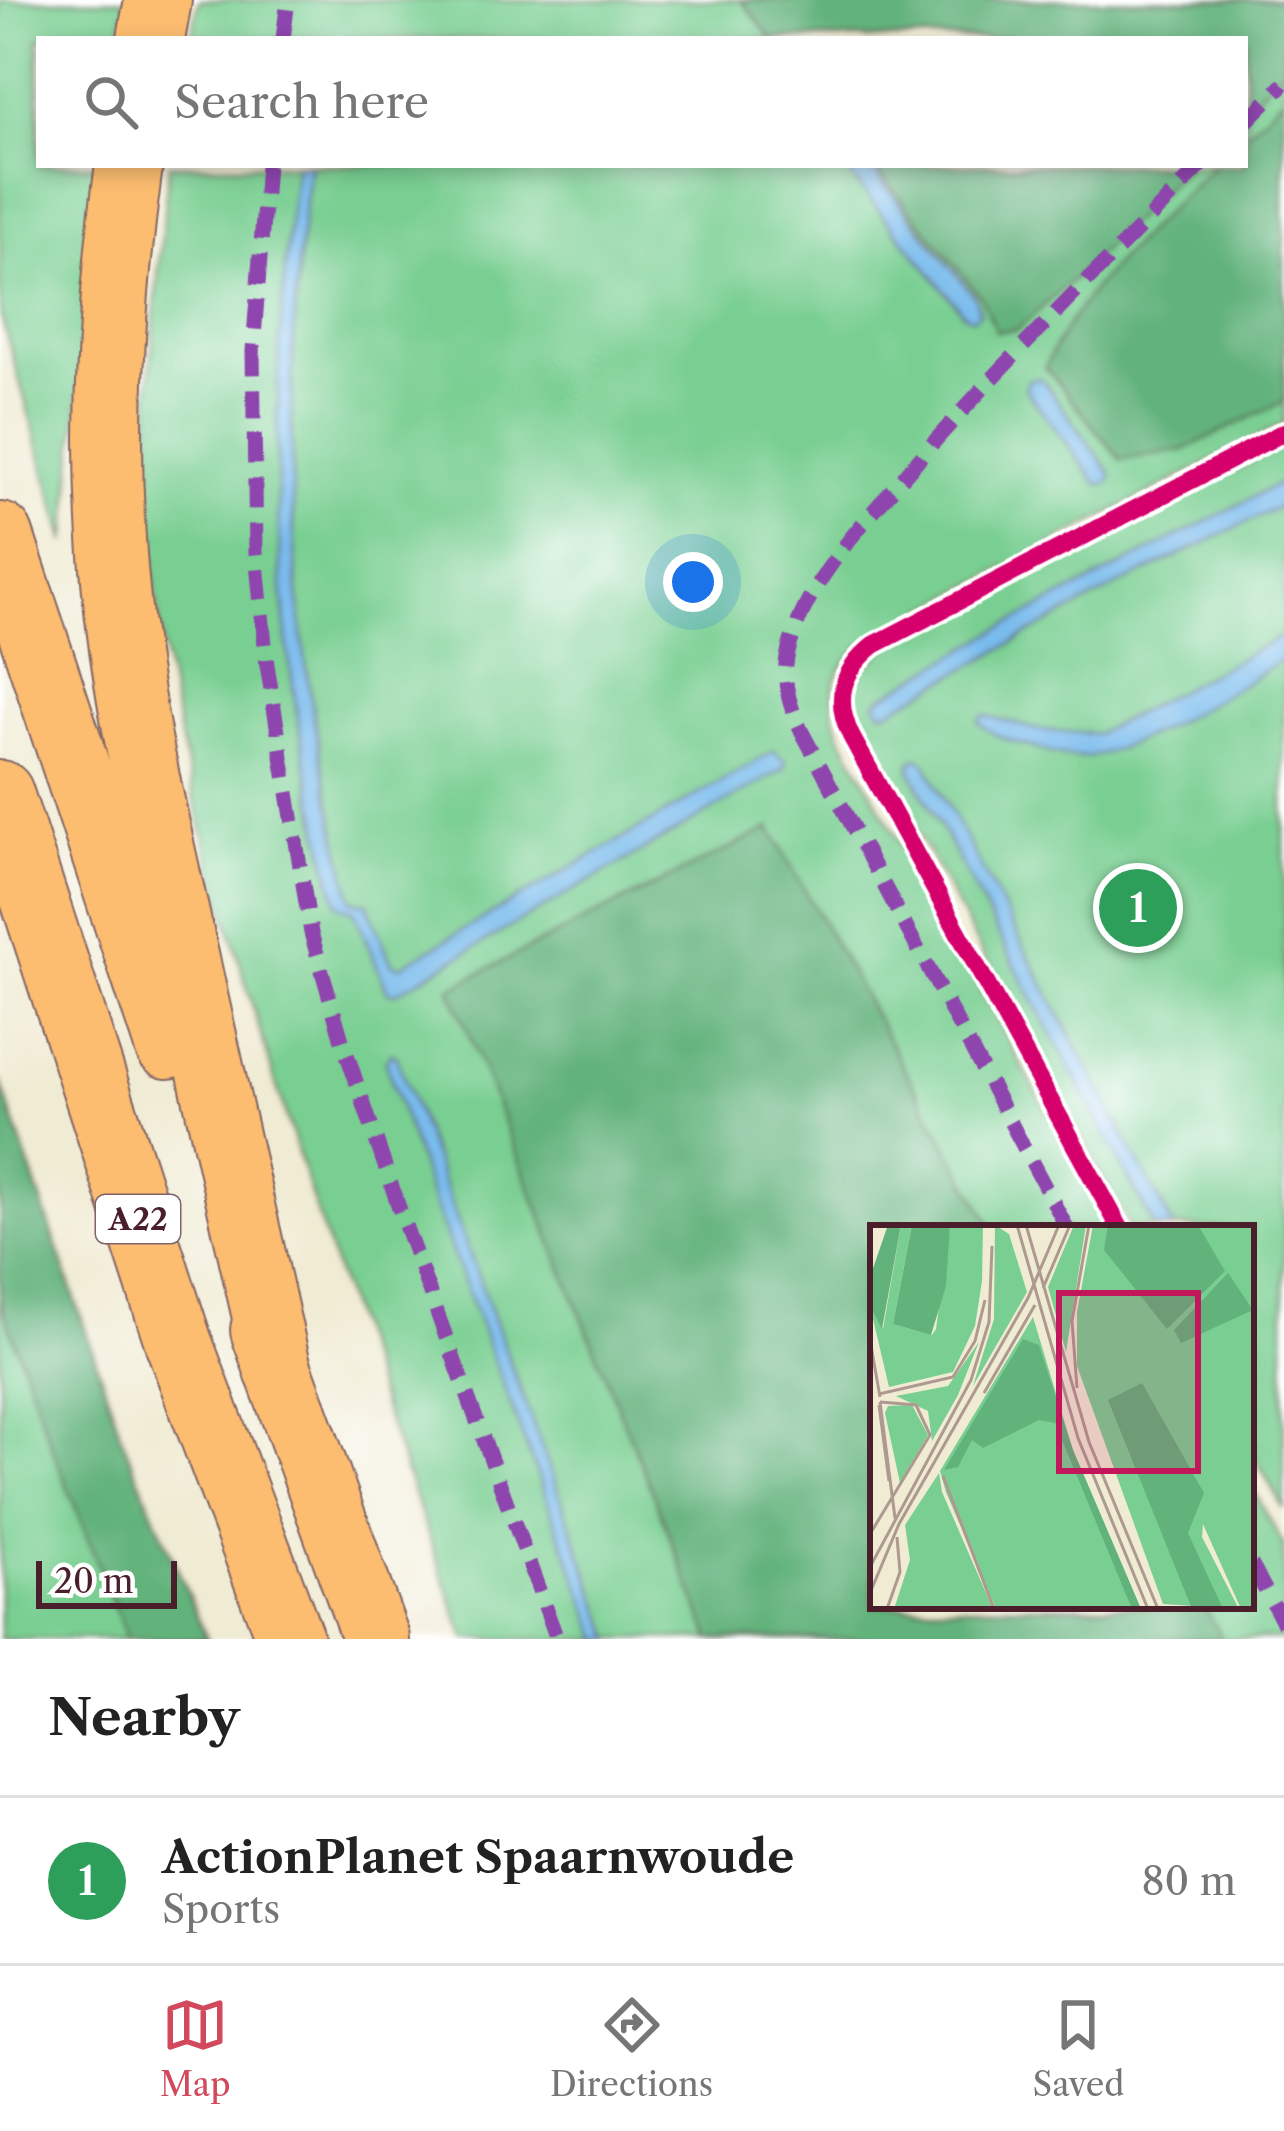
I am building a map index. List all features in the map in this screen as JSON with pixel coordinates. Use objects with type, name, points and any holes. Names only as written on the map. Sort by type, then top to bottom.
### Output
[{"type":"highway","points":[[152,36],[158,0]]},
{"type":"highway","name":"A22","points":[[129,168],[116,256],[107,394],[112,541],[124,656],[149,795],[278,1370]]},
{"type":"highway","name":"A22","points":[[0,536],[278,1370],[376,1639]]},
{"type":"highway","name":"A22","points":[[0,794],[178,1341],[290,1639]]},
{"type":"green space","points":[[0,0],[126,0],[120,36],[36,36],[36,168],[100,168],[66,542],[0,313]]},
{"type":"green space","points":[[199,0],[1284,0],[1284,423],[876,635],[842,667],[834,706],[842,737],[1109,1225],[870,1225],[870,1609],[1254,1609],[1254,1491],[1284,1546],[1284,1639],[466,1639],[327,1244],[220,893],[166,668],[149,505],[151,359],[169,168],[1248,168],[1248,36],[192,36]]},
{"type":"green space","points":[[741,0],[1284,0],[1284,68],[1248,104],[1248,36],[770,36]]},
{"type":"green space","points":[[1284,96],[1284,401],[1183,450],[1121,460],[1045,367],[1078,310],[1143,234],[1211,168],[1248,168],[1248,131]]},
{"type":"green space","points":[[876,168],[1185,168],[1017,330],[996,331],[981,297]]},
{"type":"green space","points":[[1284,445],[1284,1510],[1254,1455],[1254,1225],[1128,1225],[849,706],[854,678],[887,647]]},
{"type":"green space","points":[[770,828],[991,1225],[870,1225],[870,1609],[1206,1609],[1222,1639],[711,1639],[450,988]]},
{"type":"green space","points":[[0,1080],[125,1446],[207,1639],[0,1639]]},
{"type":"green space","points":[[0,1080],[125,1446],[207,1639],[127,1639],[51,1445],[0,1300]]},
{"type":"water","points":[[296,168],[310,168],[292,393],[293,509],[305,656],[352,900],[367,903],[392,964],[401,966],[774,751],[786,762],[784,769],[396,993],[388,992],[354,911],[338,904],[290,669],[277,461],[284,283]]},
{"type":"water","points":[[844,168],[871,168],[975,297],[980,313],[973,318],[964,314]]},
{"type":"water","points":[[1042,379],[1111,473],[1104,485],[1097,483],[1026,390],[1027,381]]},
{"type":"water","points":[[1284,481],[1284,504],[1115,587],[888,711],[881,711],[876,703],[998,630]]},
{"type":"water","points":[[1284,635],[1284,659],[1184,717],[1103,754],[1055,754],[1002,737],[978,722],[983,715],[1039,730],[1096,734]]},
{"type":"water","points":[[918,758],[925,762],[1172,1225],[1153,1225],[910,769]]},
{"type":"water","points":[[391,1053],[396,1056],[613,1639],[600,1639],[433,1202],[385,1062]]},
{"type":"marked path","points":[[283,36],[288,0]]},
{"type":"marked path","points":[[1248,120],[1284,84]]},
{"type":"marked path","points":[[267,168],[253,351],[256,553],[267,665],[311,933],[407,1231],[557,1639]]},
{"type":"marked path","points":[[1065,1225],[802,732],[788,694],[786,664],[805,606],[864,522],[933,442],[1199,168]]},
{"type":"marked path","points":[[1254,1569],[1284,1624]]},
{"type":"cycle path","points":[[1118,1225],[851,736],[842,709],[844,686],[854,665],[874,645],[1284,432]]},
{"type":"place","name":"ActionPlanet Spaarnwoude","points":[[1138,908]]}]
